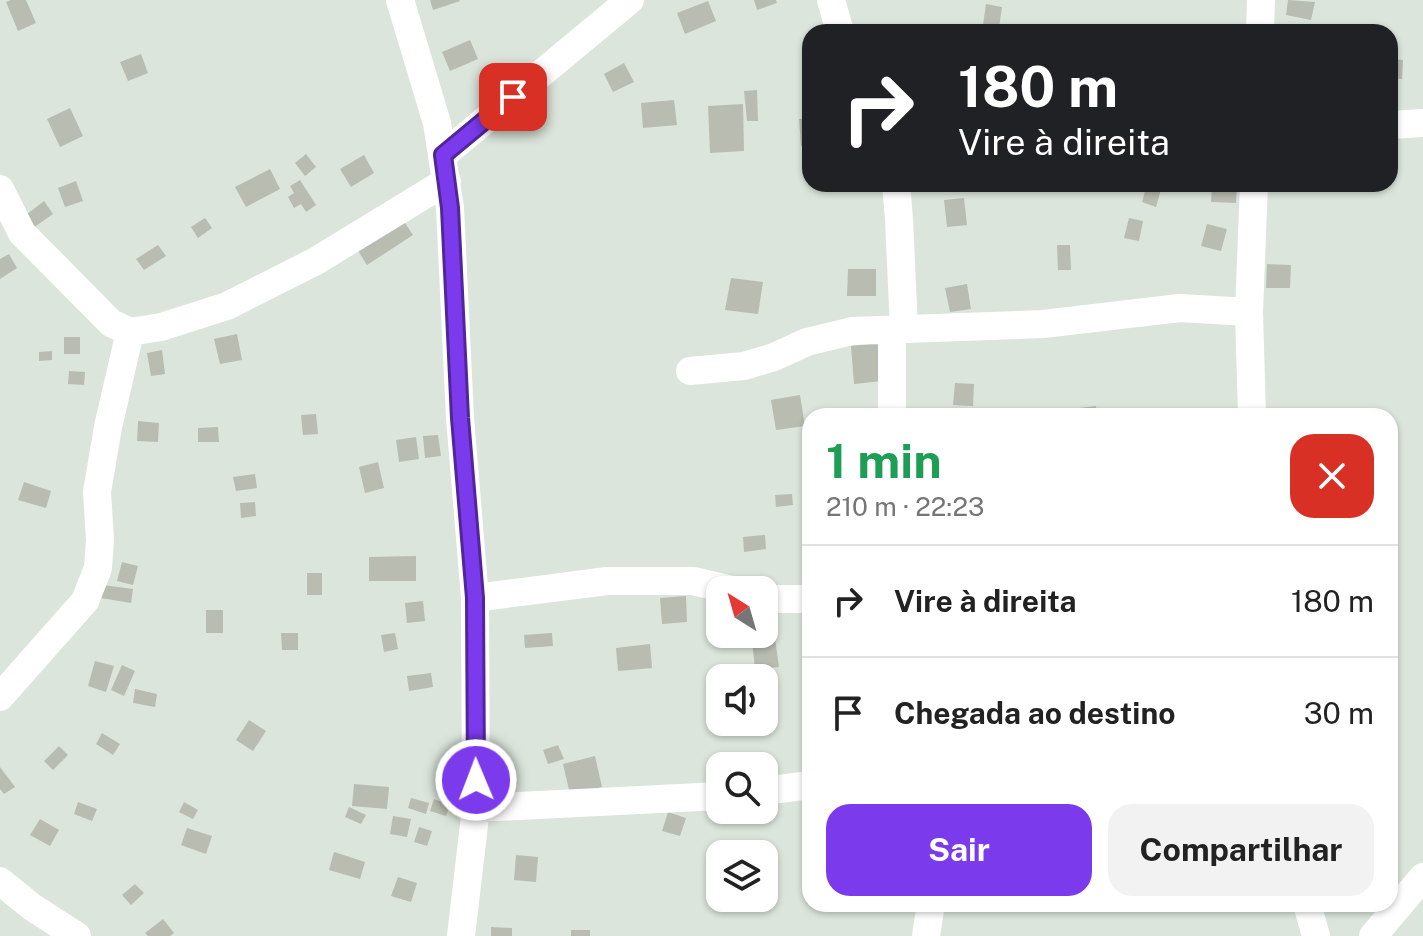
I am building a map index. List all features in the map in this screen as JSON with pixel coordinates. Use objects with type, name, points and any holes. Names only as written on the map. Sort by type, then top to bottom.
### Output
[{"type":"street","points":[[400,0],[437,123],[450,208],[460,418],[475,598],[476,808],[461,936]]},
{"type":"street","points":[[0,189],[22,233],[111,323],[130,332],[161,327],[227,306],[316,261],[445,168],[630,0]]},
{"type":"street","points":[[831,0],[838,24]]},
{"type":"street","points":[[1260,24],[1261,0]]},
{"type":"street","points":[[1398,125],[1423,123]]},
{"type":"street","points":[[893,408],[898,330],[897,192]]},
{"type":"street","points":[[1252,408],[1249,312],[1254,192]]},
{"type":"street","points":[[690,371],[744,366],[807,342],[852,331],[1043,324],[1180,308],[1249,312]]},
{"type":"street","points":[[0,697],[85,601],[98,568],[97,492],[130,332]]},
{"type":"street","points":[[475,598],[607,581],[693,581],[706,584]]},
{"type":"street","points":[[778,599],[802,599]]},
{"type":"street","points":[[778,789],[802,786]]},
{"type":"street","points":[[476,808],[706,797]]},
{"type":"street","points":[[1398,906],[1423,877]]},
{"type":"street","points":[[0,881],[32,907],[77,936]]},
{"type":"street","points":[[926,936],[930,912]]},
{"type":"street","points":[[1309,912],[1316,936]]},
{"type":"street","points":[[1373,936],[1393,912]]},
{"type":"building","points":[[26,0],[36,23],[18,31],[6,2]]},
{"type":"building","points":[[430,0],[459,0],[460,1],[433,10]]},
{"type":"building","points":[[754,0],[776,0],[777,3],[757,10]]},
{"type":"building","points":[[1288,0],[1315,2],[1311,20],[1286,15]]},
{"type":"building","points":[[708,1],[716,21],[685,34],[677,13]]},
{"type":"building","points":[[986,4],[1002,7],[1000,24],[983,24]]},
{"type":"building","points":[[470,40],[478,59],[450,71],[442,52]]},
{"type":"building","points":[[141,54],[148,73],[128,81],[120,62]]},
{"type":"building","points":[[1398,60],[1403,60],[1402,79],[1398,79]]},
{"type":"building","points":[[624,63],[634,82],[613,92],[604,74]]},
{"type":"building","points":[[757,90],[758,121],[747,121],[744,91]]},
{"type":"building","points":[[674,100],[677,125],[643,128],[641,103]]},
{"type":"building","points":[[743,104],[744,151],[710,153],[708,106]]},
{"type":"building","points":[[70,108],[83,136],[60,147],[47,119]]},
{"type":"building","points":[[799,119],[802,119],[801,146]]},
{"type":"building","points":[[306,154],[316,167],[305,176],[295,163]]},
{"type":"building","points":[[364,155],[374,173],[351,187],[340,169]]},
{"type":"building","points":[[270,169],[280,189],[246,207],[235,187]]},
{"type":"building","points":[[300,180],[316,205],[306,212],[301,204],[294,208],[288,197],[294,193],[290,186]]},
{"type":"building","points":[[76,181],[83,201],[65,207],[58,188]]},
{"type":"building","points":[[1145,192],[1160,192],[1156,207],[1142,202]]},
{"type":"building","points":[[1212,192],[1237,192],[1236,203],[1211,202]]},
{"type":"building","points":[[964,198],[967,225],[947,227],[944,200]]},
{"type":"building","points":[[44,201],[53,214],[30,230],[22,218]]},
{"type":"building","points":[[205,218],[212,228],[198,238],[191,227]]},
{"type":"building","points":[[1129,218],[1143,221],[1139,241],[1124,238]]},
{"type":"building","points":[[403,220],[413,235],[367,265],[357,249]]},
{"type":"building","points":[[1207,224],[1227,229],[1221,251],[1201,246]]},
{"type":"building","points":[[158,245],[166,256],[144,270],[136,259]]},
{"type":"building","points":[[1057,245],[1070,245],[1071,270],[1058,270]]},
{"type":"building","points":[[9,254],[17,268],[0,279],[0,259]]},
{"type":"building","points":[[1267,264],[1291,265],[1290,288],[1266,288]]},
{"type":"building","points":[[848,269],[876,269],[876,296],[847,296]]},
{"type":"building","points":[[731,278],[763,282],[758,314],[725,310]]},
{"type":"building","points":[[967,284],[971,309],[950,312],[945,288]]},
{"type":"building","points":[[237,334],[242,360],[220,364],[214,339]]},
{"type":"building","points":[[64,337],[80,337],[80,354],[64,354]]},
{"type":"building","points":[[878,343],[882,381],[854,384],[851,346]]},
{"type":"building","points":[[162,350],[165,374],[151,376],[147,353]]},
{"type":"building","points":[[52,351],[52,360],[39,361],[39,352]]},
{"type":"building","points":[[69,371],[85,372],[84,385],[68,384]]},
{"type":"building","points":[[955,383],[974,384],[973,406],[953,405]]},
{"type":"building","points":[[800,395],[802,426],[776,430],[771,400]]},
{"type":"building","points":[[316,414],[318,434],[303,435],[301,415]]},
{"type":"building","points":[[138,421],[159,423],[158,442],[137,441]]},
{"type":"building","points":[[218,427],[219,442],[198,442],[198,428]]},
{"type":"building","points":[[438,435],[441,456],[425,458],[423,436]]},
{"type":"building","points":[[416,437],[419,459],[399,462],[396,440]]},
{"type":"building","points":[[378,462],[384,488],[365,493],[359,467]]},
{"type":"building","points":[[255,474],[257,488],[236,491],[233,477]]},
{"type":"building","points":[[24,482],[51,491],[46,508],[18,500]]},
{"type":"building","points":[[792,494],[793,505],[776,507],[775,495]]},
{"type":"building","points":[[255,502],[256,516],[241,518],[240,503]]},
{"type":"building","points":[[765,535],[766,549],[744,552],[743,537]]},
{"type":"building","points":[[416,556],[416,581],[369,581],[369,557]]},
{"type":"building","points":[[122,562],[138,566],[133,585],[117,581]]},
{"type":"building","points":[[307,573],[322,573],[322,595],[307,595]]},
{"type":"building","points":[[103,585],[133,589],[131,603],[101,598]]},
{"type":"building","points":[[686,596],[687,622],[662,624],[660,598]]},
{"type":"building","points":[[423,601],[425,621],[407,623],[405,603]]},
{"type":"building","points":[[206,610],[223,610],[223,633],[206,633]]},
{"type":"building","points":[[281,633],[298,633],[298,650],[282,650]]},
{"type":"building","points":[[395,633],[398,649],[384,652],[381,635]]},
{"type":"building","points":[[552,633],[553,646],[525,648],[524,635]]},
{"type":"building","points":[[650,644],[652,668],[618,671],[616,648]]},
{"type":"building","points":[[753,648],[776,648],[779,667],[778,664],[754,664]]},
{"type":"building","points":[[95,661],[114,666],[106,692],[88,686]]},
{"type":"building","points":[[122,665],[135,671],[124,696],[111,690]]},
{"type":"building","points":[[431,673],[433,687],[409,691],[407,676]]},
{"type":"building","points":[[135,689],[157,694],[155,707],[133,703]]},
{"type":"building","points":[[249,720],[266,731],[253,751],[236,740]]},
{"type":"building","points":[[102,733],[120,744],[113,755],[96,744]]},
{"type":"building","points":[[558,745],[564,759],[548,764],[543,750]]},
{"type":"building","points":[[59,746],[68,755],[53,770],[44,761]]},
{"type":"building","points":[[595,756],[602,787],[570,794],[563,764]]},
{"type":"building","points":[[0,767],[15,787],[4,794],[0,789]]},
{"type":"building","points":[[354,784],[389,787],[387,809],[352,806]]},
{"type":"building","points":[[411,798],[429,803],[426,814],[408,808]]},
{"type":"building","points":[[434,799],[450,805],[446,816],[430,811]]},
{"type":"building","points":[[78,802],[97,809],[92,821],[74,814]]},
{"type":"building","points":[[184,802],[198,810],[193,819],[179,812]]},
{"type":"building","points":[[349,807],[366,815],[361,824],[345,817]]},
{"type":"building","points":[[668,812],[686,818],[680,836],[662,831]]},
{"type":"building","points":[[393,816],[411,819],[407,837],[390,834]]},
{"type":"building","points":[[40,819],[59,830],[50,846],[30,835]]},
{"type":"building","points":[[419,827],[432,831],[427,846],[414,842]]},
{"type":"building","points":[[187,828],[212,836],[206,854],[181,845]]},
{"type":"building","points":[[334,852],[365,862],[360,879],[329,870]]},
{"type":"building","points":[[516,855],[538,857],[536,882],[514,880]]},
{"type":"building","points":[[398,877],[417,883],[411,902],[391,896]]},
{"type":"building","points":[[135,884],[144,893],[131,905],[122,895]]},
{"type":"building","points":[[163,919],[174,933],[170,936],[148,936],[145,933]]},
{"type":"building","points":[[491,927],[512,928],[512,936],[491,936]]},
{"type":"building","points":[[571,930],[590,930],[590,936],[571,936]]},
{"type":"route","points":[[476,780],[475,598],[460,418],[450,208],[443,155],[513,97]]}]
